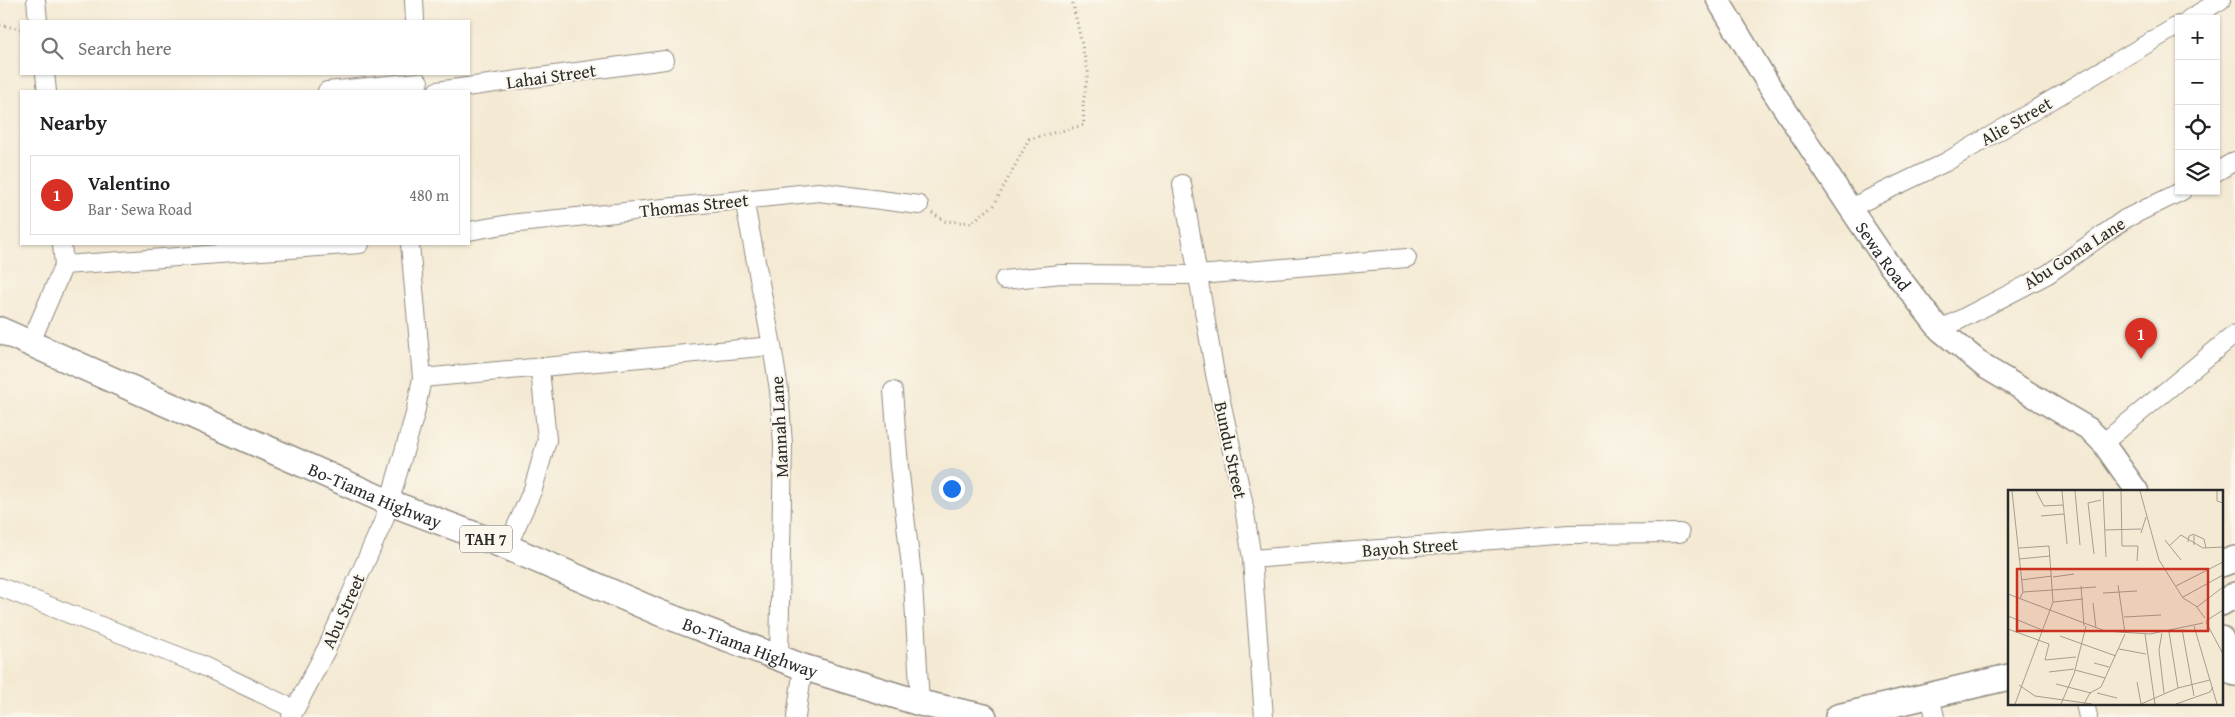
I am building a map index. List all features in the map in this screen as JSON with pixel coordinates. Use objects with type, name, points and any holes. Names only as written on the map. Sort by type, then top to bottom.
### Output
[{"type":"highway","name":"Bo-Tiama Highway","points":[[0,330],[388,502],[507,547],[660,613],[803,667],[920,703],[984,717]]},
{"type":"highway","points":[[2222,564],[2235,559]]},
{"type":"highway","points":[[2222,602],[2235,595]]},
{"type":"highway","points":[[2222,641],[2235,673]]},
{"type":"highway","points":[[1938,701],[1984,670],[2008,659]]},
{"type":"highway","points":[[2222,663],[2235,677]]},
{"type":"highway","points":[[1838,717],[1938,701],[2008,677]]},
{"type":"main road","name":"Sewa Road","points":[[1718,0],[1769,85],[1850,208],[1884,258],[1940,330],[1985,367],[2078,422],[2106,449],[2136,490]]},
{"type":"main road","points":[[2106,449],[2121,490]]},
{"type":"street","points":[[36,0],[38,20]]},
{"type":"street","points":[[414,0],[415,20]]},
{"type":"street","points":[[2196,15],[2221,0]]},
{"type":"street","name":"Alie Street","points":[[1850,208],[1946,162],[2175,27]]},
{"type":"street","name":"Lahai Street","points":[[444,90],[665,60]]},
{"type":"street","points":[[45,75],[47,90]]},
{"type":"street","points":[[337,90],[418,82]]},
{"type":"street","points":[[2220,170],[2235,161]]},
{"type":"street","name":"Bundu Street","points":[[1182,184],[1215,374],[1243,501],[1252,559],[1264,717]]},
{"type":"street","name":"Thomas Street","points":[[470,231],[509,224],[820,192],[919,205]]},
{"type":"street","name":"Abu Goma Lane","points":[[1940,330],[2048,274],[2125,219],[2175,194]]},
{"type":"street","name":"Mannah Lane","points":[[744,199],[779,390],[783,444],[779,658]]},
{"type":"street","points":[[30,344],[64,265],[62,245]]},
{"type":"street","points":[[64,265],[346,245]]},
{"type":"street","points":[[388,502],[415,414],[422,378],[410,245]]},
{"type":"street","points":[[1004,280],[1061,274],[1198,275],[1406,258]]},
{"type":"street","points":[[2106,449],[2235,334]]},
{"type":"street","points":[[422,378],[772,346]]},
{"type":"street","points":[[507,547],[533,489],[546,440],[540,368]]},
{"type":"street","points":[[893,391],[899,466],[913,583],[920,703]]},
{"type":"street","name":"Abu Street","points":[[292,713],[331,640],[384,520],[388,502]]},
{"type":"street","name":"Bayoh Street","points":[[1252,559],[1569,534],[1680,533]]},
{"type":"street","points":[[0,587],[199,664],[292,713]]},
{"type":"street","points":[[796,717],[803,667]]},
{"type":"street","points":[[2084,704],[2088,717]]},
{"type":"path","points":[[919,205],[945,221],[971,223],[994,205],[1029,139],[1084,125],[1083,104],[1088,72],[1072,0]]},
{"type":"path","points":[[0,25],[20,29]]},
{"type":"place","name":"Valentino","points":[[2141,359]]}]
